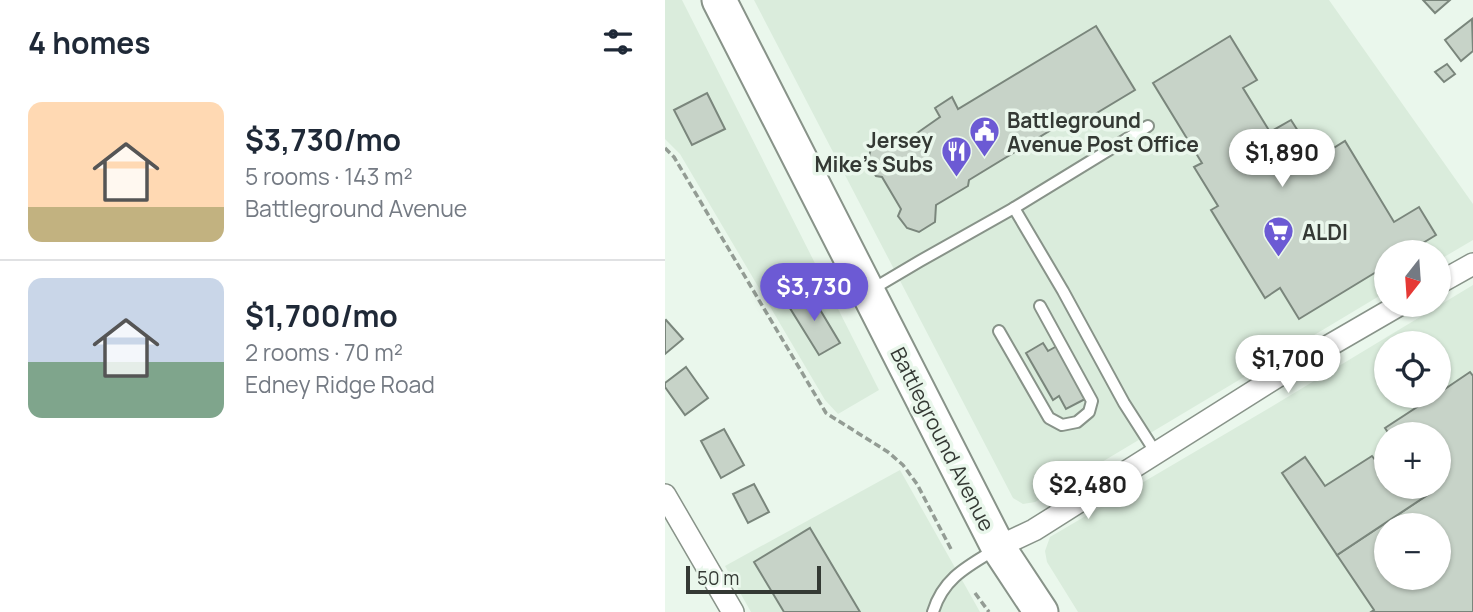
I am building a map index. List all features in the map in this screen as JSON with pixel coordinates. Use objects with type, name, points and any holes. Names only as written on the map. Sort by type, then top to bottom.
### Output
[{"type":"main road","name":"Battleground Avenue","points":[[719,0],[998,547],[1041,612]]},
{"type":"street","points":[[1451,276],[1473,264]]},
{"type":"street","points":[[998,547],[1034,530],[1294,366],[1379,317]]},
{"type":"street","points":[[665,495],[733,612]]},
{"type":"lane","points":[[869,292],[1014,208],[1147,126]]},
{"type":"lane","points":[[1014,208],[1124,403],[1156,453]]},
{"type":"lane","points":[[999,331],[1049,418],[1062,425],[1077,422],[1089,412],[1092,401],[1040,306]]},
{"type":"lane","points":[[933,612],[936,602],[962,569],[998,547]]},
{"type":"path","points":[[665,148],[674,157],[827,413],[904,465],[952,551]]},
{"type":"path","points":[[975,593],[989,612]]},
{"type":"shaded area","points":[[665,0],[682,0],[879,390],[838,414],[825,400],[680,154],[665,139]]},
{"type":"shaded area","points":[[754,0],[1329,0],[1473,204],[1473,240],[1451,253],[1451,240],[1374,240],[1374,299],[1035,502],[1023,504],[1013,498]]},
{"type":"shaded area","points":[[1473,285],[1473,612],[1078,612],[1047,562],[1045,551],[1050,537],[1374,345],[1374,408],[1451,408],[1451,331],[1397,331],[1420,317],[1451,317],[1451,298]]},
{"type":"shaded area","points":[[900,470],[980,612],[751,612],[725,566]]},
{"type":"building","points":[[1423,0],[1450,0],[1435,13]]},
{"type":"building","points":[[1472,19],[1473,51],[1461,61],[1445,40]]},
{"type":"building","points":[[1096,26],[1135,90],[1070,129],[1066,121],[969,180],[968,186],[936,205],[935,222],[919,232],[907,228],[898,216],[901,209],[882,177],[876,176],[867,163],[871,149],[884,141],[900,145],[940,117],[935,108],[952,97],[958,109]]},
{"type":"building","points":[[1230,36],[1257,80],[1243,88],[1270,132],[1291,120],[1316,159],[1345,141],[1394,222],[1419,207],[1436,235],[1428,240],[1374,240],[1374,273],[1299,319],[1280,288],[1265,298],[1211,210],[1218,206],[1194,167],[1202,163],[1153,83]]},
{"type":"building","points":[[1447,64],[1455,74],[1444,82],[1435,72]]},
{"type":"building","points":[[707,93],[725,129],[692,145],[674,110]]},
{"type":"building","points":[[807,288],[840,343],[819,355],[788,305],[801,297],[799,293]]},
{"type":"building","points":[[665,321],[683,339],[665,354]]},
{"type":"building","points":[[1043,343],[1048,351],[1057,346],[1087,398],[1066,409],[1059,396],[1053,400],[1026,353]]},
{"type":"building","points":[[686,367],[708,398],[685,415],[665,387],[665,383]]},
{"type":"building","points":[[1470,372],[1473,376],[1473,612],[1371,612],[1374,610],[1337,555],[1374,530],[1374,590],[1451,590],[1451,513],[1400,513],[1421,499],[1451,499],[1451,422],[1394,422],[1416,408],[1451,408],[1451,385]]},
{"type":"building","points":[[724,429],[744,465],[721,478],[701,441]]},
{"type":"building","points":[[1372,456],[1374,499],[1421,499],[1400,513],[1374,513],[1374,530],[1337,555],[1282,473],[1305,457],[1325,486]]},
{"type":"building","points":[[754,484],[769,512],[748,523],[733,494]]},
{"type":"building","points":[[810,528],[860,612],[784,612],[754,562]]},
{"type":"place","name":"Battleground Avenue Post Office","points":[[984,159]]},
{"type":"place","name":"Jersey Mike's Subs","points":[[956,179]]},
{"type":"place","name":"ALDI","points":[[1279,259]]}]
